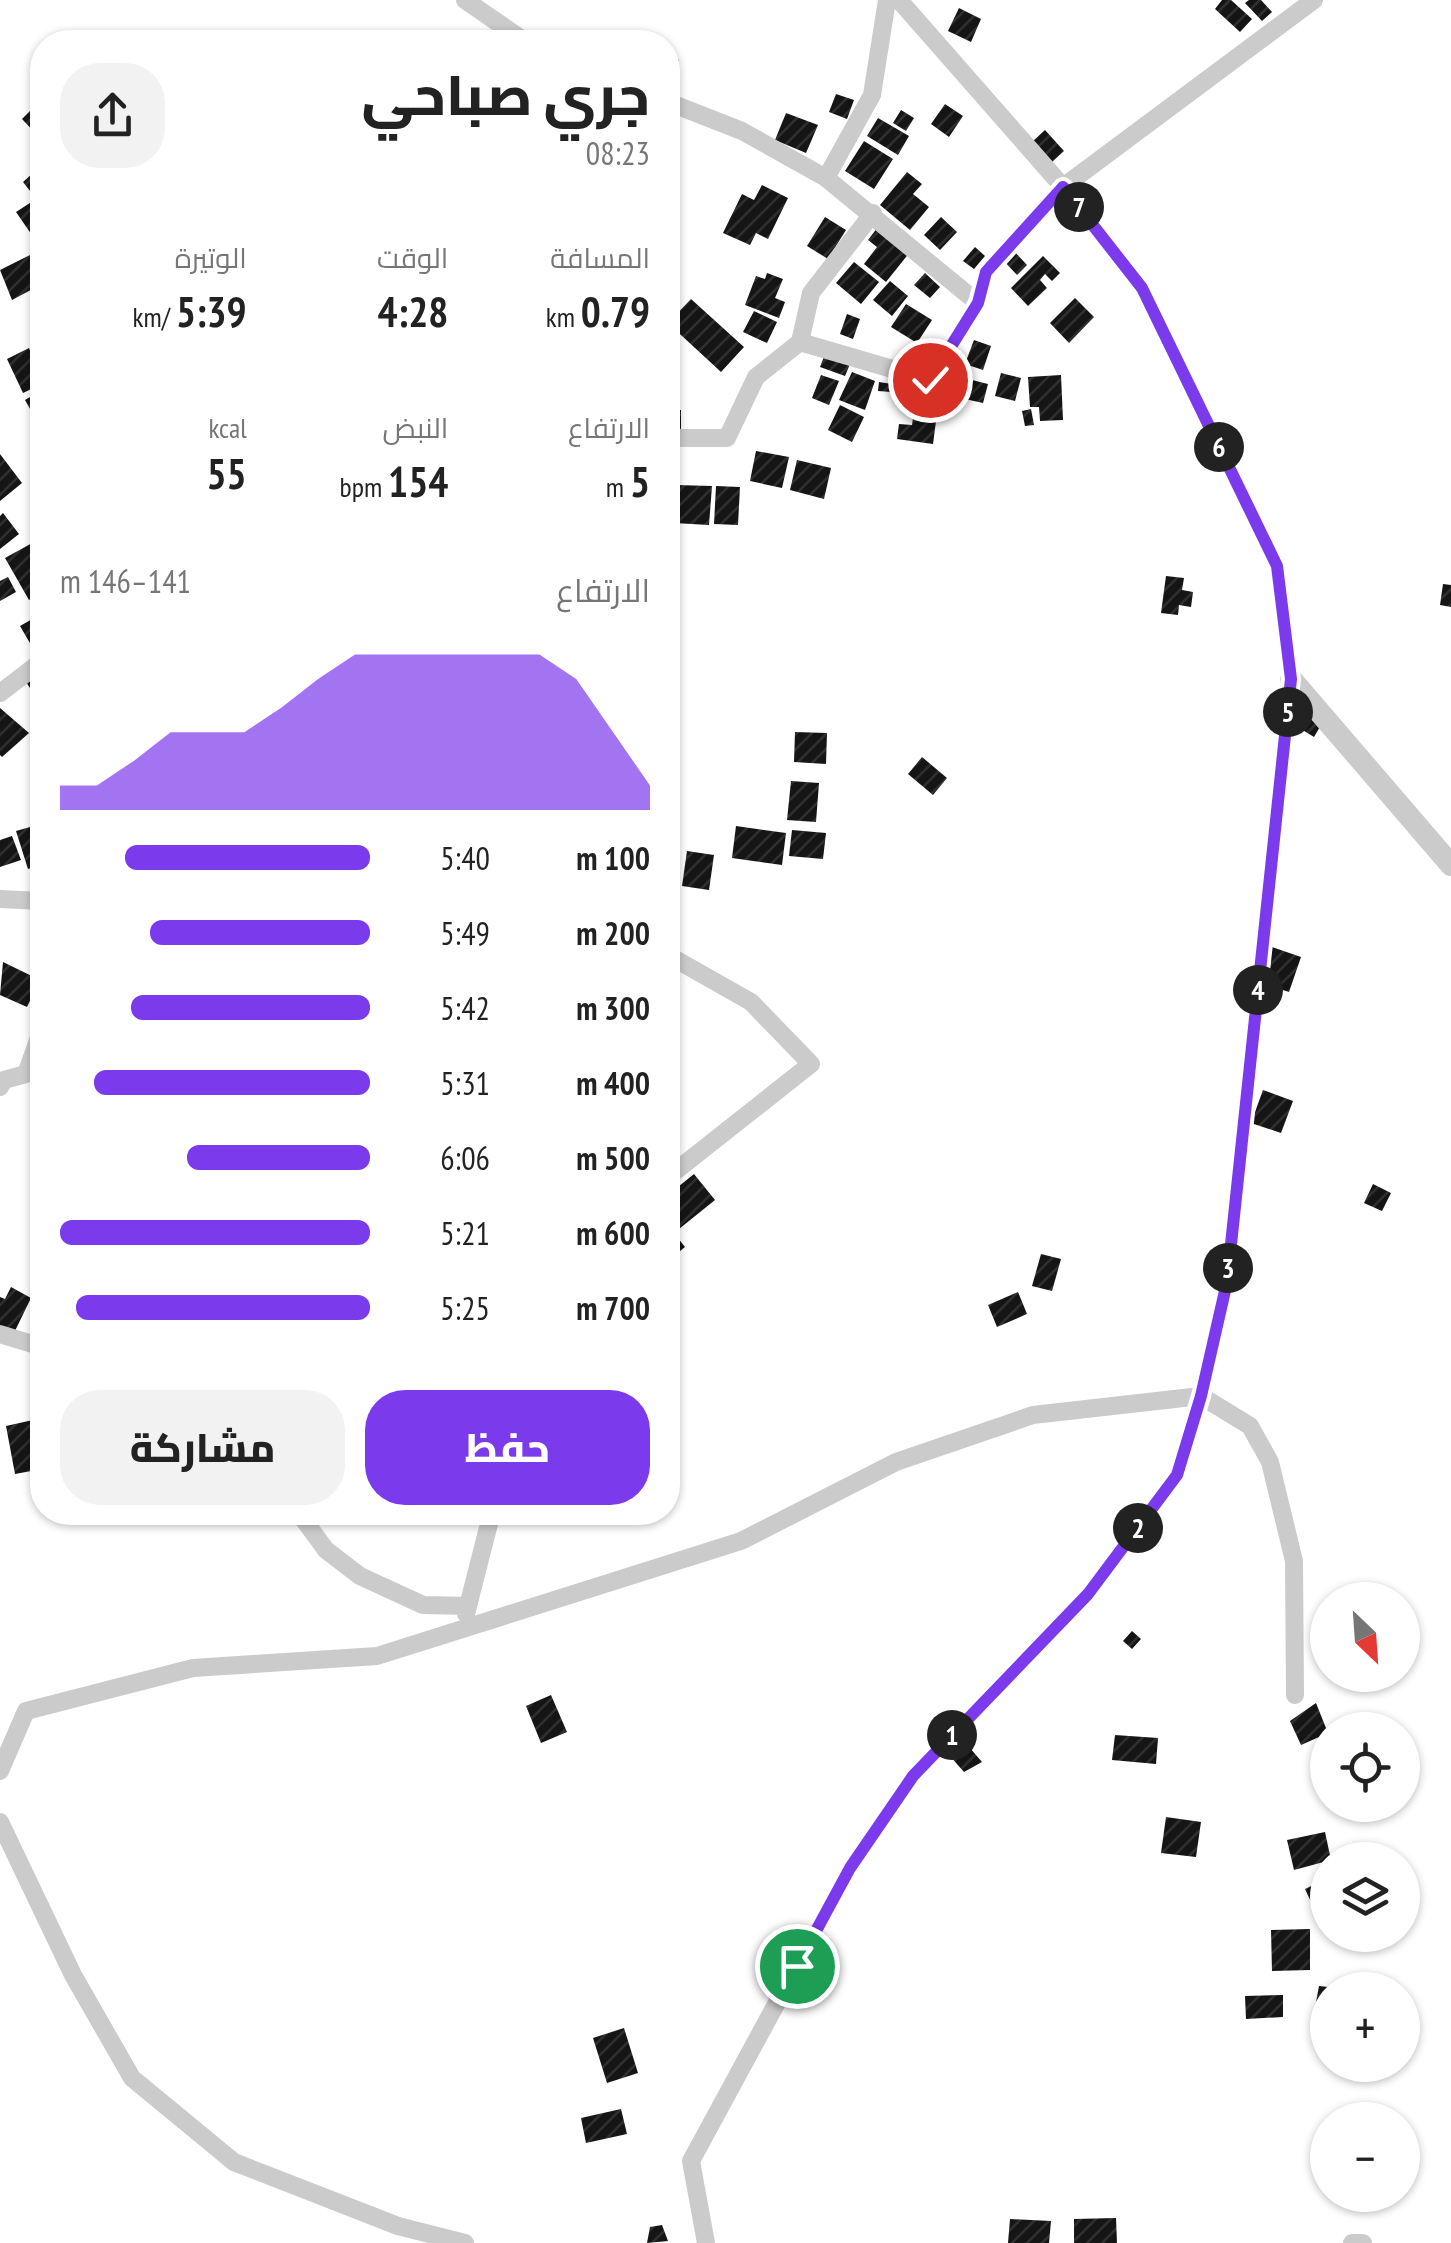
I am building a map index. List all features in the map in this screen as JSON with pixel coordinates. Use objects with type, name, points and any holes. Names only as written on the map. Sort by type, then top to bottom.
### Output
[{"type":"street","points":[[465,0],[509,30]]},
{"type":"street","points":[[826,178],[872,95],[888,0]]},
{"type":"street","points":[[706,2243],[691,2161],[850,1868],[913,1776],[1099,1580],[1177,1475],[1201,1396],[1227,1282],[1291,679],[1277,566],[1142,288],[1063,187],[899,0]]},
{"type":"street","points":[[800,342],[930,380],[978,303],[986,272],[1063,187],[1314,0]]},
{"type":"street","points":[[680,107],[742,131],[826,178],[874,212],[978,303]]},
{"type":"street","points":[[680,438],[727,438],[756,376],[800,342],[812,293],[874,212]]},
{"type":"street","points":[[0,693],[30,670]]},
{"type":"street","points":[[1291,679],[1451,865]]},
{"type":"street","points":[[0,900],[30,901]]},
{"type":"street","points":[[680,962],[750,1002],[811,1064],[680,1168]]},
{"type":"street","points":[[0,1088],[4,1080],[26,1074],[30,1063]]},
{"type":"street","points":[[0,1334],[30,1343]]},
{"type":"street","points":[[0,1771],[5,1746],[26,1710],[194,1668],[378,1656],[741,1541],[896,1462],[1033,1416],[1201,1396],[1250,1426],[1270,1462],[1294,1561],[1295,1694]]},
{"type":"street","points":[[308,1525],[326,1550],[360,1576],[424,1605],[468,1606]]},
{"type":"street","points":[[462,1632],[489,1525]]},
{"type":"street","points":[[0,1822],[72,1975],[132,2078],[234,2162],[398,2226],[465,2243]]},
{"type":"street","points":[[1352,2243],[1363,2243]]},
{"type":"building","points":[[1222,0],[1231,0],[1252,19],[1240,32],[1215,9]]},
{"type":"building","points":[[1261,0],[1272,12],[1262,21],[1245,3]]},
{"type":"building","points":[[959,8],[981,19],[971,42],[948,31]]},
{"type":"building","points":[[836,94],[854,100],[847,119],[829,112]]},
{"type":"building","points":[[945,104],[963,116],[949,137],[931,124]]},
{"type":"building","points":[[901,110],[914,118],[906,131],[893,123]]},
{"type":"building","points":[[30,111],[30,127],[22,119]]},
{"type":"building","points":[[786,113],[818,125],[806,153],[775,140]]},
{"type":"building","points":[[878,118],[909,136],[898,155],[867,136]]},
{"type":"building","points":[[1045,130],[1064,151],[1051,163],[1032,142]]},
{"type":"building","points":[[864,141],[893,159],[874,189],[845,171]]},
{"type":"building","points":[[907,172],[922,184],[913,194],[929,207],[910,230],[880,205]]},
{"type":"building","points":[[762,185],[788,198],[768,239],[756,233],[750,245],[723,233],[742,194],[754,200]]},
{"type":"building","points":[[30,203],[30,232],[16,212]]},
{"type":"building","points":[[825,217],[846,230],[828,259],[807,246]]},
{"type":"building","points":[[941,217],[957,232],[940,250],[924,235]]},
{"type":"building","points":[[878,227],[910,252],[886,282],[864,264],[877,247],[868,240]]},
{"type":"building","points":[[975,247],[985,256],[974,269],[963,261]]},
{"type":"building","points":[[1012,249],[1027,265],[1017,275],[1002,259]]},
{"type":"building","points":[[30,255],[30,290],[12,300],[0,270]]},
{"type":"building","points":[[1043,256],[1060,273],[1052,281],[1045,274],[1040,280],[1047,288],[1028,306],[1011,288]]},
{"type":"building","points":[[854,262],[879,282],[861,304],[836,283]]},
{"type":"building","points":[[767,273],[783,279],[775,298],[785,302],[779,318],[745,305],[756,276],[765,279]]},
{"type":"building","points":[[925,273],[940,287],[930,298],[914,285]]},
{"type":"building","points":[[890,281],[908,296],[892,316],[873,300]]},
{"type":"building","points":[[1075,298],[1094,317],[1069,343],[1050,323]]},
{"type":"building","points":[[691,299],[744,347],[721,372],[680,334],[680,310]]},
{"type":"building","points":[[906,304],[932,320],[917,343],[891,327]]},
{"type":"building","points":[[754,311],[777,322],[767,343],[743,332]]},
{"type":"building","points":[[847,314],[860,319],[853,339],[840,334]]},
{"type":"building","points":[[974,340],[991,346],[983,370],[965,364]]},
{"type":"building","points":[[29,348],[30,390],[23,393],[7,359]]},
{"type":"building","points":[[902,352],[911,359],[906,367],[896,360]]},
{"type":"building","points":[[825,354],[850,364],[845,376],[820,367]]},
{"type":"building","points":[[852,372],[875,381],[865,410],[839,400]]},
{"type":"building","points":[[1001,373],[1021,378],[1015,401],[995,396]]},
{"type":"building","points":[[821,375],[839,381],[829,405],[812,398]]},
{"type":"building","points":[[952,375],[988,384],[983,403],[947,395]]},
{"type":"building","points":[[1061,375],[1063,420],[1040,421],[1039,407],[1030,407],[1028,377]]},
{"type":"building","points":[[901,379],[913,380],[911,395],[899,393]]},
{"type":"building","points":[[879,382],[892,384],[891,392],[878,391]]},
{"type":"building","points":[[930,394],[949,396],[948,404],[929,402]]},
{"type":"building","points":[[915,403],[938,406],[933,444],[897,439],[899,424],[912,425]]},
{"type":"building","points":[[840,405],[864,417],[852,442],[828,430]]},
{"type":"building","points":[[1031,409],[1034,425],[1025,426],[1022,411]]},
{"type":"building","points":[[756,451],[789,457],[782,488],[750,481]]},
{"type":"building","points":[[0,454],[22,483],[0,501]]},
{"type":"building","points":[[797,460],[831,468],[824,499],[790,490]]},
{"type":"building","points":[[680,485],[712,486],[709,525],[680,523]]},
{"type":"building","points":[[716,486],[740,487],[738,525],[714,524]]},
{"type":"building","points":[[3,513],[19,534],[0,549],[0,516]]},
{"type":"building","points":[[30,544],[30,599],[29,600],[5,558]]},
{"type":"building","points":[[1166,576],[1184,578],[1182,590],[1193,592],[1191,607],[1179,605],[1178,615],[1161,613]]},
{"type":"building","points":[[8,577],[16,592],[0,601],[0,581]]},
{"type":"building","points":[[1443,584],[1451,585],[1451,607],[1440,605]]},
{"type":"building","points":[[30,620],[30,643],[20,626]]},
{"type":"building","points":[[0,708],[29,733],[2,757],[0,755]]},
{"type":"building","points":[[1303,714],[1321,725],[1314,737],[1296,726]]},
{"type":"building","points":[[795,732],[827,733],[826,764],[794,762]]},
{"type":"building","points":[[922,757],[947,778],[933,795],[908,774]]},
{"type":"building","points":[[791,781],[819,783],[816,822],[787,820]]},
{"type":"building","points":[[736,826],[786,833],[782,865],[732,858]]},
{"type":"building","points":[[30,827],[30,868],[28,869],[16,831]]},
{"type":"building","points":[[792,830],[826,833],[823,859],[789,856]]},
{"type":"building","points":[[12,836],[21,860],[0,867],[0,840]]},
{"type":"building","points":[[687,851],[714,855],[709,890],[682,886]]},
{"type":"building","points":[[1272,947],[1301,957],[1289,992],[1259,982]]},
{"type":"building","points":[[3,962],[30,975],[27,1007],[0,995]]},
{"type":"building","points":[[1263,1090],[1293,1101],[1281,1133],[1251,1123]]},
{"type":"building","points":[[694,1174],[715,1200],[680,1228],[680,1185]]},
{"type":"building","points":[[1373,1184],[1391,1193],[1382,1211],[1364,1203]]},
{"type":"building","points":[[1041,1254],[1061,1259],[1052,1291],[1032,1286]]},
{"type":"building","points":[[11,1287],[30,1297],[13,1335],[0,1329],[0,1297],[5,1299]]},
{"type":"building","points":[[1018,1292],[1027,1314],[997,1327],[988,1305]]},
{"type":"building","points":[[30,1421],[30,1471],[15,1474],[6,1426]]},
{"type":"building","points":[[1132,1631],[1141,1639],[1132,1649],[1123,1641]]},
{"type":"building","points":[[551,1695],[567,1732],[541,1743],[526,1706]]},
{"type":"building","points":[[1316,1703],[1320,1712],[1310,1712],[1310,1741],[1301,1745],[1290,1721]]},
{"type":"building","points":[[958,1734],[982,1762],[964,1772],[942,1747]]},
{"type":"building","points":[[1115,1735],[1158,1738],[1156,1764],[1112,1760]]},
{"type":"building","points":[[1166,1817],[1201,1822],[1196,1857],[1161,1853]]},
{"type":"building","points":[[1325,1832],[1327,1842],[1310,1842],[1310,1866],[1294,1870],[1287,1840]]},
{"type":"building","points":[[1310,1929],[1310,1970],[1272,1971],[1271,1930]]},
{"type":"building","points":[[1283,1995],[1283,2017],[1246,2019],[1245,1996]]},
{"type":"building","points":[[624,2028],[638,2073],[607,2083],[593,2038]]},
{"type":"building","points":[[621,2109],[627,2134],[586,2143],[581,2118]]},
{"type":"building","points":[[1116,2218],[1117,2243],[1074,2243],[1074,2219]]},
{"type":"building","points":[[1010,2219],[1051,2221],[1049,2243],[1008,2243]]},
{"type":"building","points":[[662,2225],[668,2241],[647,2243],[650,2227]]},
{"type":"route","points":[[797,1966],[850,1868],[913,1776],[1088,1594],[1177,1475],[1201,1396],[1227,1282],[1291,679],[1277,566],[1142,288],[1063,187],[986,272],[978,303],[930,380]]}]
